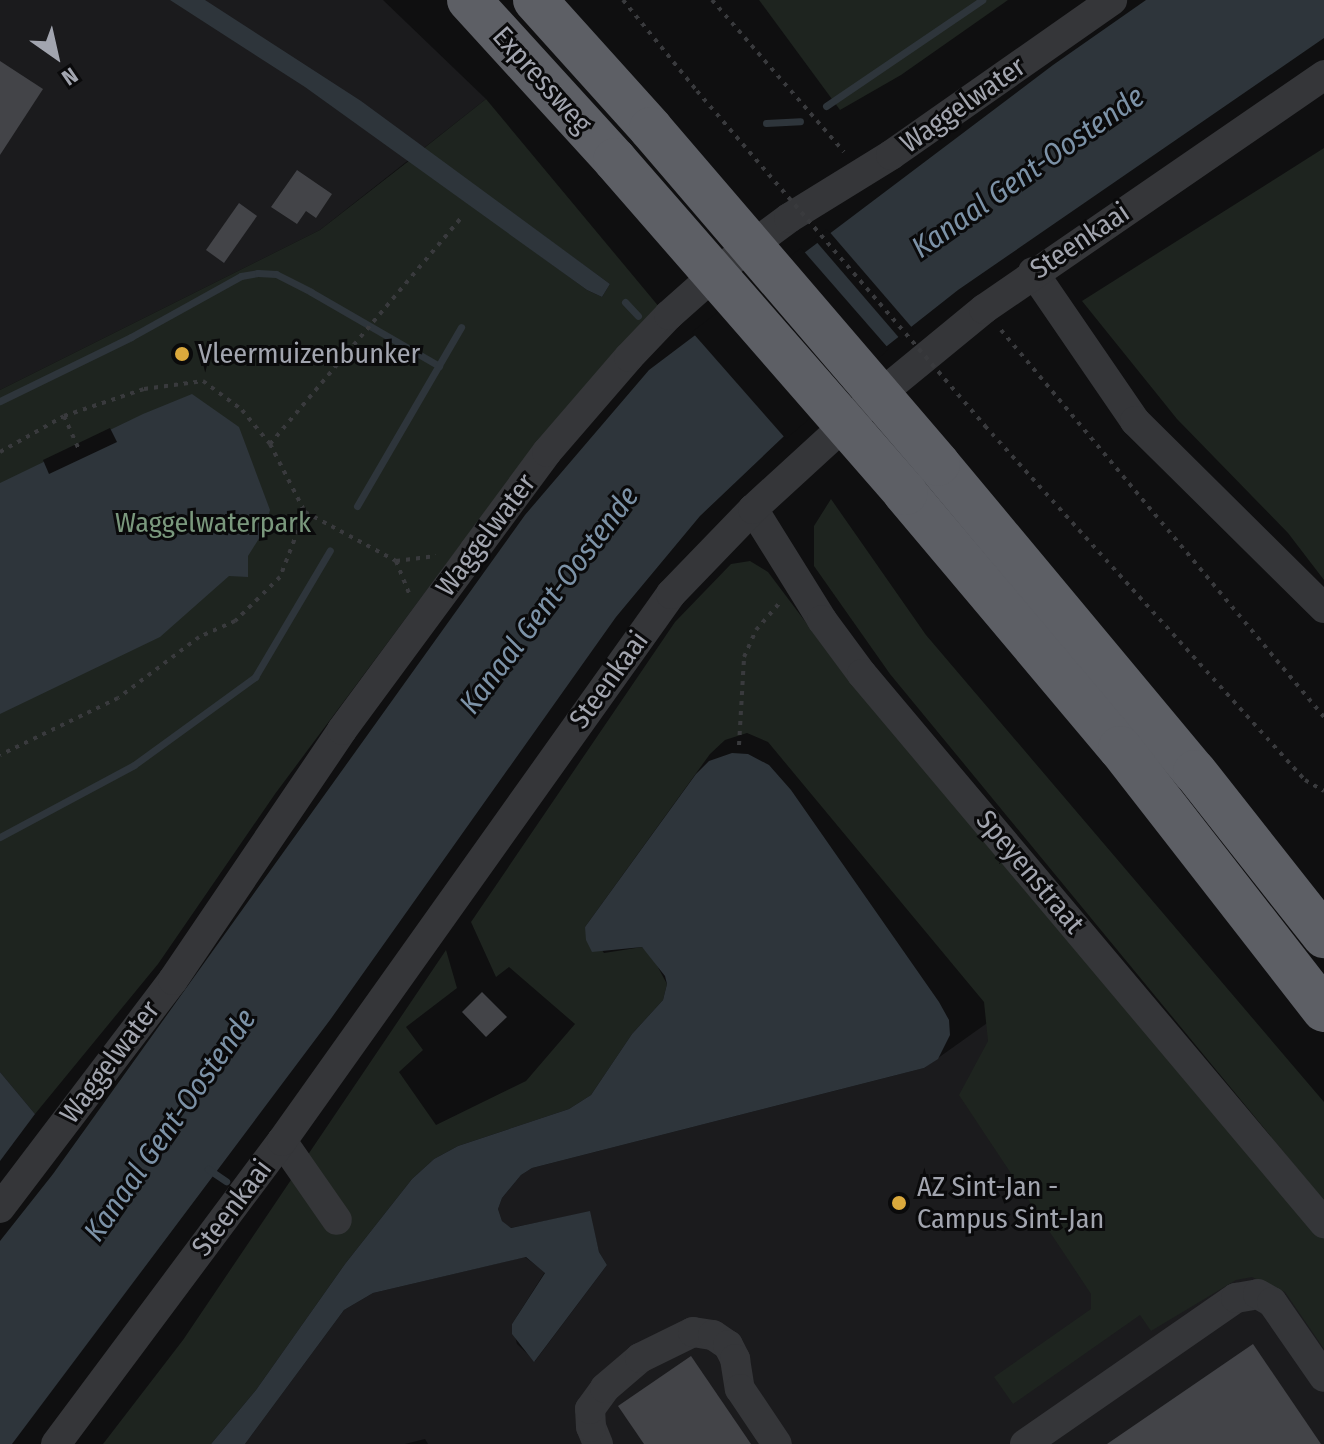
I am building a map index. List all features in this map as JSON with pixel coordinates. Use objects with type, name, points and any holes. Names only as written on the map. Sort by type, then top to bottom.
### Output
[{"type":"highway","name":"Expressweg","points":[[469,0],[615,160],[905,493],[1120,748],[1324,1010]]},
{"type":"highway","name":"Expressweg","points":[[535,0],[651,129],[938,464],[1195,772],[1324,936]]},
{"type":"street","name":"Waggelwater","points":[[0,1208],[173,980],[342,730],[547,452],[669,315],[723,267],[789,218],[891,155],[1112,0]]},
{"type":"street","name":"Steenkaai","points":[[56,1444],[282,1141],[671,594],[753,509],[861,410],[984,309],[1033,272],[1324,75]]},
{"type":"street","points":[[1033,272],[1135,421],[1324,608]]},
{"type":"street","name":"Speyenstraat","points":[[753,509],[862,674],[1324,1223]]},
{"type":"street","points":[[282,1141],[337,1220]]},
{"type":"street","points":[[1025,1444],[1212,1311],[1236,1298],[1258,1294],[1272,1302],[1324,1377]]},
{"type":"street","points":[[598,1444],[591,1427],[590,1409],[605,1388],[640,1358],[693,1332],[713,1335],[728,1345],[735,1359],[740,1389],[777,1444]]},
{"type":"path","points":[[623,0],[697,91],[985,426],[1305,780],[1324,791]]},
{"type":"path","points":[[712,0],[859,174]]},
{"type":"path","points":[[270,444],[463,216]]},
{"type":"path","points":[[984,309],[1324,717]]},
{"type":"path","points":[[0,452],[64,416],[144,389],[203,381],[242,410],[270,444],[305,512],[396,561],[474,551]]},
{"type":"path","points":[[64,416],[79,449]]},
{"type":"path","points":[[0,755],[118,698],[199,637],[235,621],[280,577],[305,512]]},
{"type":"path","points":[[739,745],[744,657],[756,630],[798,581]]},
{"type":"shaded area","points":[[0,0],[383,0],[486,99],[320,230],[0,390]]},
{"type":"shaded area","name":"AZ Sint-Jan - Campus Sint-Jan","points":[[1084,954],[1324,1235],[1324,1444],[428,1444],[425,1439],[405,1444],[245,1444],[344,1310],[373,1293],[525,1257],[545,1272],[512,1324],[517,1344],[535,1361],[607,1265],[599,1252],[589,1212],[510,1228],[502,1221],[498,1209],[502,1198],[521,1175],[532,1168],[924,1068]]},
{"type":"green space","points":[[759,0],[1008,0],[901,75],[840,110]]},
{"type":"green space","name":"Waggelwaterpark","points":[[486,99],[660,308],[461,544],[275,794],[158,964],[35,1114],[0,1072],[0,390],[320,230],[410,160],[587,290],[602,297],[610,284],[423,149]]},
{"type":"green space","points":[[1324,148],[1324,580],[1288,533],[1177,419],[1082,301]]},
{"type":"green space","points":[[831,499],[926,635],[1324,1102],[1324,1201],[890,674],[814,566],[814,526]]},
{"type":"green space","points":[[750,561],[768,572],[850,681],[1324,1235],[1324,1349],[1285,1292],[1252,1277],[1236,1280],[1151,1331],[1140,1315],[1013,1404],[994,1377],[1091,1309],[1091,1294],[959,1095],[988,1041],[984,1002],[768,742],[747,733],[725,740],[710,754],[585,927],[604,953],[642,947],[653,958],[667,984],[663,1000],[632,1034],[591,1095],[569,1109],[458,1146],[434,1159],[412,1179],[345,1264],[256,1390],[211,1444],[103,1444],[183,1340],[446,950],[457,988],[406,1027],[423,1050],[399,1072],[436,1125],[526,1081],[575,1024],[509,967],[496,977],[471,922],[675,622],[731,564]]},
{"type":"water","points":[[170,0],[205,0],[361,101],[610,284],[602,297],[587,290],[305,87]]},
{"type":"water","name":"Kanaal Gent-Oostende","points":[[1146,0],[1324,0],[1324,38],[958,290],[840,383],[700,516],[616,617],[330,1020],[12,1444],[0,1444],[0,1241],[53,1174],[525,515],[649,370],[1053,65]]},
{"type":"water","points":[[192,394],[239,427],[270,510],[265,529],[248,556],[248,577],[229,576],[160,637],[0,714],[0,483],[143,414]]},
{"type":"water","points":[[732,753],[748,754],[769,765],[791,790],[939,1002],[949,1020],[950,1035],[938,1059],[924,1068],[532,1168],[521,1175],[502,1198],[498,1209],[502,1221],[511,1228],[590,1211],[599,1252],[607,1265],[534,1362],[512,1334],[512,1324],[545,1273],[526,1257],[373,1293],[344,1310],[245,1444],[211,1444],[256,1390],[345,1264],[412,1179],[434,1159],[458,1146],[569,1109],[591,1095],[632,1034],[663,1000],[667,984],[665,976],[642,947],[592,952],[586,940],[585,927],[696,774],[709,761]]},
{"type":"water","points":[[0,1072],[35,1114],[0,1161]]},
{"type":"pier","points":[[827,229],[914,330],[901,340],[814,239]]},
{"type":"pier","points":[[801,248],[889,349],[786,439],[692,332]]},
{"type":"pier","points":[[110,428],[117,442],[49,474],[43,460]]},
{"type":"building","points":[[0,61],[43,89],[0,155]]},
{"type":"building","points":[[297,170],[332,194],[316,218],[306,211],[297,224],[271,207]]},
{"type":"building","points":[[239,203],[257,216],[224,263],[206,250]]},
{"type":"building","points":[[482,992],[507,1017],[486,1037],[462,1012]]},
{"type":"building","points":[[1253,1344],[1321,1444],[1107,1444]]},
{"type":"building","points":[[691,1356],[751,1444],[644,1444],[618,1406]]},
{"type":"waterway","points":[[826,106],[982,0]]},
{"type":"waterway","points":[[766,123],[800,121]]},
{"type":"waterway","points":[[0,401],[131,337],[241,276],[258,273],[276,274],[439,366]]},
{"type":"waterway","points":[[625,302],[638,316]]},
{"type":"waterway","points":[[357,506],[461,327]]},
{"type":"waterway","points":[[0,837],[134,765],[255,677],[330,550]]},
{"type":"waterway","points":[[208,1169],[226,1181]]},
{"type":"place","name":"Vleermuizenbunker","points":[[182,354]]},
{"type":"place","name":"AZ Sint-Jan - Campus Sint-Jan","points":[[899,1203]]}]
